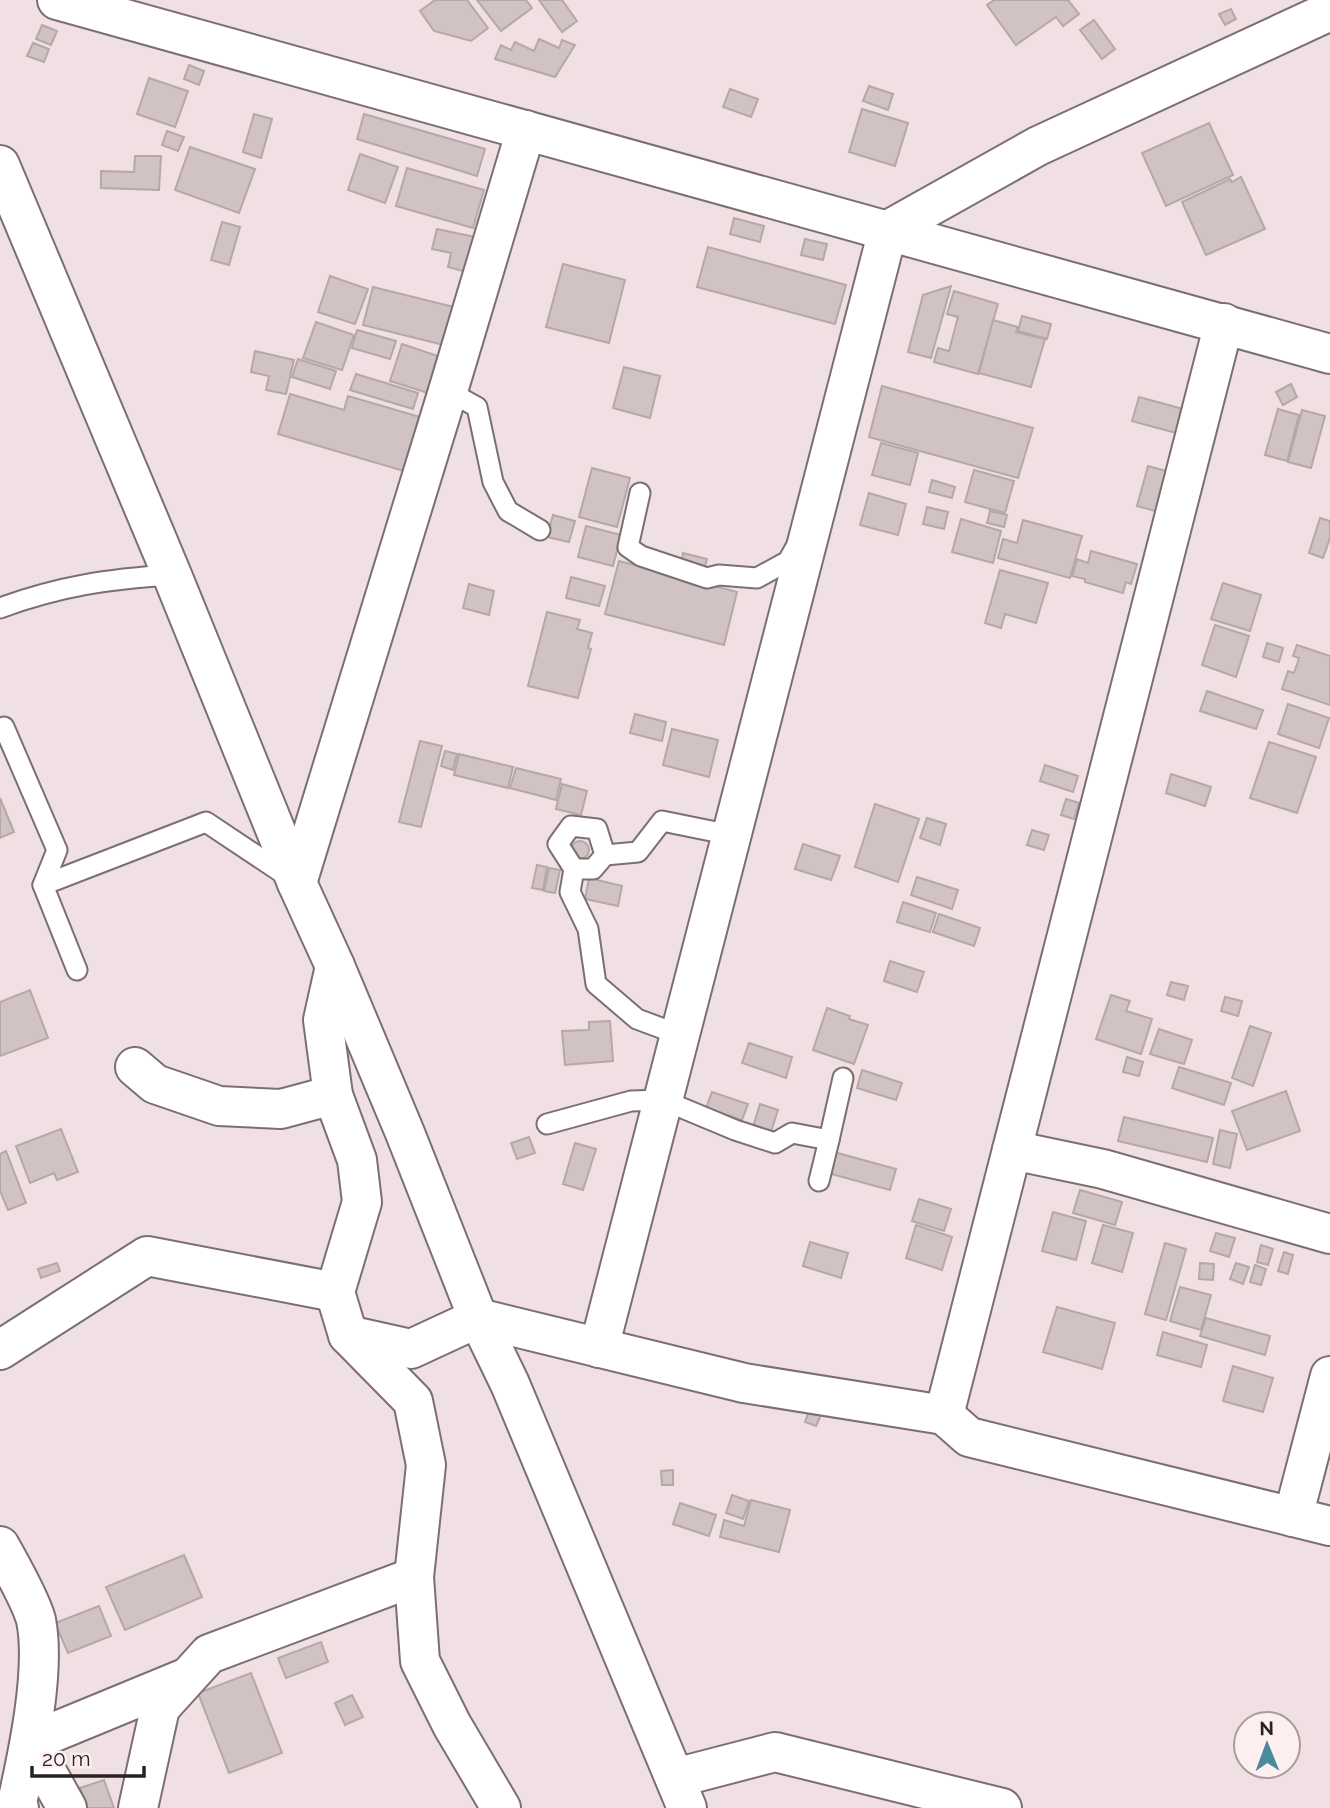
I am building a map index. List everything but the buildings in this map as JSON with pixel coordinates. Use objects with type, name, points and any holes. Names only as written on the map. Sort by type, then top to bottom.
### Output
[{"type":"street","points":[[57,0],[1327,352]]},
{"type":"street","points":[[599,1348],[888,230],[1038,146],[1330,11]]},
{"type":"street","points":[[296,883],[526,130]]},
{"type":"street","points":[[0,165],[172,575],[296,883],[335,966],[478,1318],[516,1396],[681,1793],[775,1752],[1002,1808]]},
{"type":"street","points":[[944,1415],[1224,323]]},
{"type":"street","points":[[335,966],[323,1020],[333,1096],[357,1160],[362,1202],[335,1292],[348,1335],[413,1401],[426,1465],[414,1577],[420,1661],[452,1725],[501,1808]]},
{"type":"street","points":[[135,1067],[155,1084],[219,1106],[281,1109],[333,1096]]},
{"type":"street","points":[[1012,1150],[1103,1169],[1330,1234]]},
{"type":"street","points":[[0,1350],[147,1256],[335,1292]]},
{"type":"street","points":[[348,1335],[411,1349],[478,1318],[744,1383],[944,1415],[969,1437],[1330,1525]]},
{"type":"street","points":[[1293,1517],[1330,1376]]},
{"type":"street","points":[[0,1546],[36,1619],[38,1661],[30,1742],[17,1803],[19,1808]]},
{"type":"street","points":[[138,1808],[160,1708],[209,1654],[414,1577]]},
{"type":"street","points":[[30,1742],[188,1677]]},
{"type":"street","points":[[30,1742],[67,1808]]},
{"type":"lane","points":[[448,391],[477,407],[493,482],[508,511],[540,530]]},
{"type":"lane","points":[[640,494],[628,547],[641,556],[706,578],[719,575],[757,578],[788,561],[813,517]]},
{"type":"lane","points":[[0,608],[65,587],[172,575]]},
{"type":"lane","points":[[4,727],[57,850],[43,885],[76,970]]},
{"type":"lane","points":[[574,869],[593,869],[605,855],[638,852],[662,821],[731,835]]},
{"type":"lane","points":[[43,885],[206,822],[296,883]]},
{"type":"lane","points":[[605,855],[597,829],[571,826],[558,844],[574,869],[570,892],[587,929],[596,984],[637,1019],[680,1035]]},
{"type":"lane","points":[[819,1181],[844,1078]]},
{"type":"lane","points":[[547,1124],[631,1101],[663,1100],[735,1130],[775,1143],[792,1133],[829,1139]]}]
